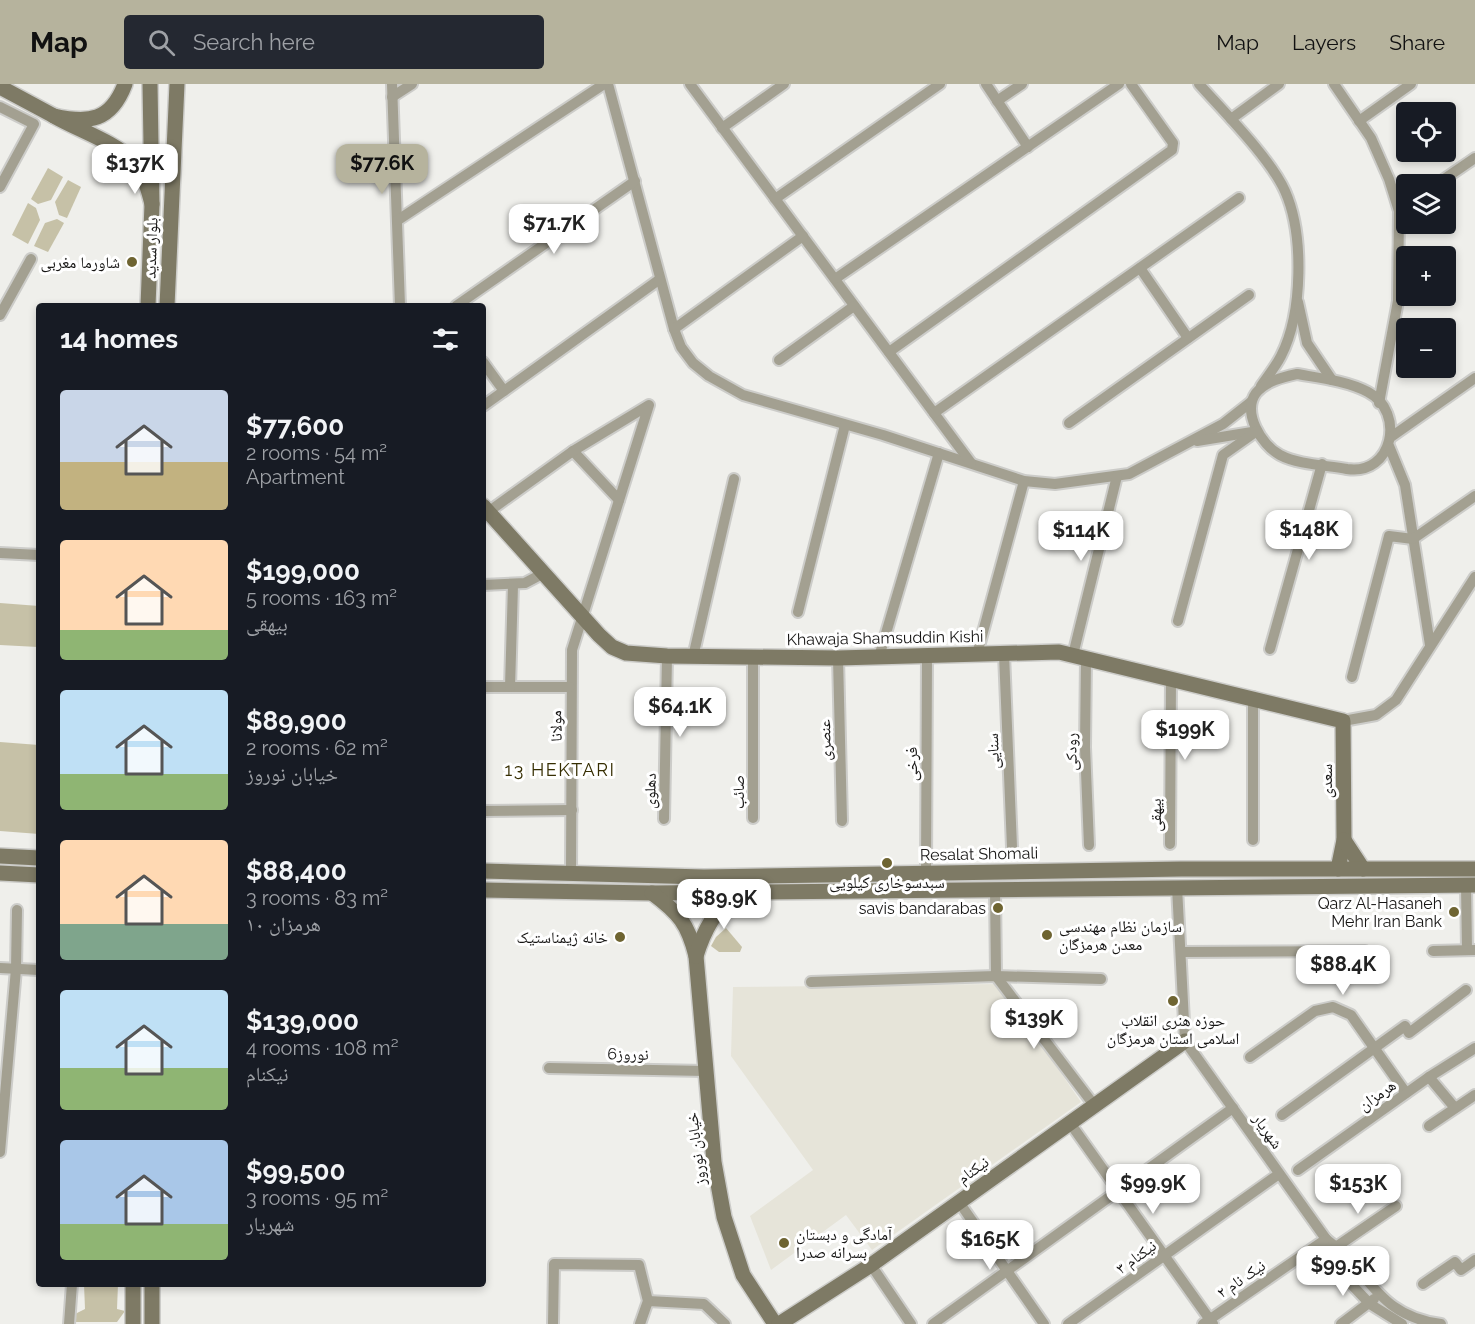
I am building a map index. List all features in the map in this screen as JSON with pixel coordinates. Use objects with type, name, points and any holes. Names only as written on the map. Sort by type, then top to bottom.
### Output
[{"type":"main road","points":[[54,116],[79,122],[94,120],[111,108],[125,84]]},
{"type":"main road","name":"بلوار سدید","points":[[148,303],[152,204],[150,84]]},
{"type":"main road","name":"بلوار سدید","points":[[167,303],[177,84]]},
{"type":"main road","points":[[0,87],[119,150],[133,160],[143,176],[152,204]]},
{"type":"main road","name":"Khawaja Shamsuddin Kishi","points":[[486,510],[542,574],[612,647],[626,653],[693,657],[838,658],[1059,652],[1253,697],[1343,721]]},
{"type":"main road","name":"سعدی","points":[[1338,868],[1344,840],[1343,721]]},
{"type":"main road","points":[[1344,840],[1363,869]]},
{"type":"main road","points":[[0,856],[36,858]]},
{"type":"main road","name":"Resalat Shomali","points":[[486,871],[704,877],[1338,868],[1470,869]]},
{"type":"main road","points":[[486,890],[652,893],[1470,885],[1470,869]]},
{"type":"main road","points":[[0,873],[36,875]]},
{"type":"main road","name":"خیابان نوروز","points":[[696,956],[703,933],[723,903],[736,892]]},
{"type":"main road","name":"خیابان نوروز","points":[[652,893],[681,916],[691,936],[696,956],[714,1162],[724,1217],[743,1275],[777,1324]]},
{"type":"main road","name":"نیکنام","points":[[777,1324],[871,1265],[1185,1041]]},
{"type":"main road","points":[[133,1287],[133,1324]]},
{"type":"main road","points":[[152,1287],[152,1324]]},
{"type":"street","points":[[392,84],[392,144],[398,220],[400,303]]},
{"type":"street","points":[[392,97],[412,84]]},
{"type":"street","points":[[398,220],[606,84],[635,181],[674,328],[681,346],[693,363],[709,376],[756,400],[939,453],[1024,481],[1055,484],[1129,474],[1222,424],[1251,402],[1281,356],[1297,299]]},
{"type":"street","points":[[690,84],[972,464]]},
{"type":"street","points":[[722,128],[784,84]]},
{"type":"street","points":[[775,199],[939,84]]},
{"type":"street","points":[[986,84],[1028,147]]},
{"type":"street","points":[[998,101],[1022,84]]},
{"type":"street","points":[[835,279],[1119,84]]},
{"type":"street","points":[[889,352],[1172,150],[1173,143],[1131,84]]},
{"type":"street","points":[[1199,84],[1231,119],[1284,190],[1294,225],[1298,259],[1297,299],[1307,343],[1332,380]]},
{"type":"street","points":[[1231,119],[1279,84]]},
{"type":"street","points":[[1334,84],[1371,138],[1396,194]]},
{"type":"street","points":[[1359,121],[1411,84]]},
{"type":"street","points":[[0,107],[34,124],[0,187]]},
{"type":"street","points":[[1452,174],[1475,158]]},
{"type":"street","points":[[460,303],[635,181]]},
{"type":"street","points":[[934,413],[1239,198]]},
{"type":"street","points":[[1379,402],[1398,301],[1402,234]]},
{"type":"street","points":[[674,328],[803,236]]},
{"type":"street","points":[[0,313],[31,259]]},
{"type":"street","points":[[1140,268],[1188,338]]},
{"type":"street","points":[[486,404],[660,279]]},
{"type":"street","points":[[1069,423],[1248,294]]},
{"type":"street","points":[[779,360],[854,306]]},
{"type":"street","points":[[486,366],[504,391]]},
{"type":"street","points":[[1258,391],[1276,379],[1297,374],[1332,380],[1369,392],[1379,402],[1387,416],[1390,442],[1405,485],[1430,645]]},
{"type":"street","points":[[1251,402],[1257,431],[1265,442],[1280,455],[1357,470],[1377,462],[1390,442],[1475,378]]},
{"type":"street","name":"مولانا","points":[[571,873],[570,687],[572,650],[585,617],[649,405],[573,452]]},
{"type":"street","points":[[798,612],[845,425]]},
{"type":"street","points":[[1188,443],[1257,431]]},
{"type":"street","points":[[1178,621],[1223,454],[1257,431]]},
{"type":"street","points":[[486,508],[573,452],[619,500]]},
{"type":"street","points":[[879,657],[939,453]]},
{"type":"street","points":[[1270,649],[1322,464]]},
{"type":"street","name":"رودکی","points":[[1089,844],[1079,657],[1117,476]]},
{"type":"street","points":[[693,657],[734,479]]},
{"type":"street","points":[[976,654],[1024,481]]},
{"type":"street","points":[[1352,677],[1389,536],[1413,539],[1475,496]]},
{"type":"street","points":[[0,553],[36,555]]},
{"type":"street","points":[[486,585],[525,583],[542,574]]},
{"type":"street","points":[[1343,721],[1376,715],[1396,700],[1475,577]]},
{"type":"street","points":[[510,687],[513,585]]},
{"type":"street","name":"سنایی","points":[[1004,654],[1012,847]]},
{"type":"street","name":"دهلوی","points":[[664,819],[667,656]]},
{"type":"street","name":"فرخی","points":[[926,873],[927,656]]},
{"type":"street","name":"صائب","points":[[753,657],[753,818]]},
{"type":"street","name":"عنصری","points":[[838,658],[842,821]]},
{"type":"street","name":"بیهقی","points":[[1170,844],[1171,678]]},
{"type":"street","points":[[486,687],[570,687]]},
{"type":"street","points":[[1253,697],[1253,840]]},
{"type":"street","points":[[486,811],[572,810]]},
{"type":"street","points":[[1433,951],[1471,950],[1470,885]]},
{"type":"street","points":[[1178,887],[1185,1041]]},
{"type":"street","points":[[995,889],[996,976],[1094,1105]]},
{"type":"street","points":[[0,1152],[16,969],[17,910]]},
{"type":"street","points":[[1181,952],[1365,951]]},
{"type":"street","points":[[0,968],[36,970]]},
{"type":"street","points":[[811,982],[996,976],[1101,980]]},
{"type":"street","points":[[1282,1115],[1405,1026],[1409,1033],[1466,990]]},
{"type":"street","points":[[1250,1057],[1315,1011],[1333,1007],[1351,1016],[1406,1093]]},
{"type":"street","name":"شهریار","points":[[1185,1041],[1326,1239],[1336,1247],[1378,1295],[1403,1312],[1429,1323],[1441,1324]]},
{"type":"street","name":"هرمزان","points":[[1298,1170],[1429,1077],[1475,1048]]},
{"type":"street","name":"نوروز6","points":[[549,1068],[706,1071]]},
{"type":"street","points":[[1429,1077],[1455,1108]]},
{"type":"street","points":[[1429,1126],[1475,1095]]},
{"type":"street","points":[[933,1324],[1233,1108]]},
{"type":"street","points":[[1070,1123],[1208,1322]]},
{"type":"street","name":"نیکنام ۳","points":[[1068,1324],[1279,1174]]},
{"type":"street","points":[[959,1203],[1044,1324]]},
{"type":"street","points":[[1336,1247],[1396,1206]]},
{"type":"street","name":"شهریار","points":[[1326,1239],[1327,1255],[1370,1304],[1402,1324]]},
{"type":"street","name":"نیک نام ۲","points":[[1208,1322],[1326,1239]]},
{"type":"street","points":[[1423,1284],[1455,1262],[1461,1270],[1475,1260]]},
{"type":"street","points":[[553,1324],[554,1264],[639,1265],[648,1301],[640,1324]]},
{"type":"street","points":[[871,1265],[911,1324]]},
{"type":"street","points":[[69,1324],[72,1287]]},
{"type":"street","points":[[1341,1324],[1370,1304],[1378,1295]]},
{"type":"street","points":[[648,1301],[704,1304],[725,1324]]},
{"type":"shaded area","points":[[48,168],[63,177],[51,200],[38,204],[31,199]]},
{"type":"shaded area","points":[[68,180],[81,187],[67,218],[59,215],[55,202]]},
{"type":"shaded area","points":[[28,203],[36,208],[40,220],[28,244],[12,235]]},
{"type":"shaded area","points":[[57,219],[64,223],[48,252],[34,246],[45,223]]},
{"type":"shaded area","points":[[0,603],[36,606],[36,647],[0,645]]},
{"type":"shaded area","points":[[0,742],[36,745],[36,834],[0,831]]},
{"type":"shaded area","points":[[726,928],[742,947],[740,952],[719,952],[711,946],[716,937]]},
{"type":"shaded area","points":[[999,984],[1081,1102],[872,1250],[846,1215],[771,1270],[750,1216],[813,1170],[731,1056],[733,987]]},
{"type":"shaded area","points":[[84,1287],[118,1287],[117,1309],[125,1311],[117,1322],[76,1322],[75,1314],[85,1309]]},
{"type":"place","name":"شاورما مغربی","points":[[132,262]]},
{"type":"place","name":"سبدسوخاری کیلویی","points":[[887,863]]},
{"type":"place","name":"savis bandarabas","points":[[998,908]]},
{"type":"place","name":"Qarz Al-Hasaneh Mehr Iran Bank","points":[[1454,912]]},
{"type":"place","name":"سازمان نظام مهندسی معدن هرمزگان","points":[[1047,935]]},
{"type":"place","name":"خانه ژیمناستیک","points":[[620,937]]},
{"type":"place","name":"حوزه هنری انقلاب اسلامی استان هرمزگان","points":[[1173,1001]]},
{"type":"place","name":"آمادگی و دبستان بسرانه صدرا","points":[[784,1243]]},
{"type":"district","name":"13 HEKTARI","points":[[560,769]]}]
